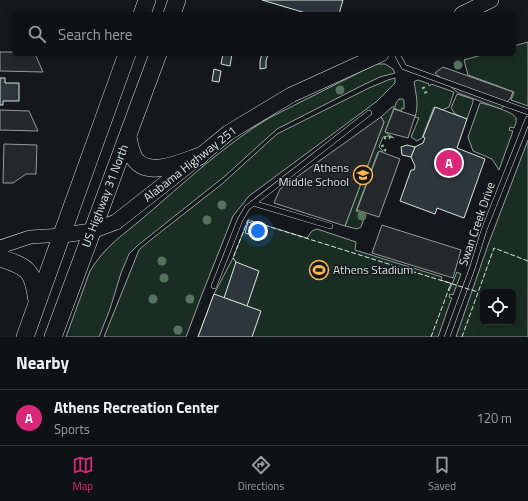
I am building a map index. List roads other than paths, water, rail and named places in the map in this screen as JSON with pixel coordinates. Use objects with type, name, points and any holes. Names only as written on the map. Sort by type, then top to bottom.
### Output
[{"type":"main road","points":[[143,12],[147,0]]},
{"type":"main road","points":[[173,12],[177,0]]},
{"type":"main road","points":[[466,12],[490,0]]},
{"type":"main road","points":[[25,337],[126,56]]},
{"type":"main road","name":"US Highway 31 North","points":[[53,337],[157,56]]},
{"type":"main road","name":"Alabama Highway 251","points":[[63,235],[92,231],[116,222],[228,132],[291,95],[377,56]]},
{"type":"main road","points":[[128,137],[135,159],[145,166],[160,169],[200,156]]},
{"type":"main road","points":[[0,258],[24,267],[30,273],[34,281],[38,303]]},
{"type":"street","points":[[0,247],[30,237],[63,235]]},
{"type":"lane","points":[[398,56],[404,67],[528,112]]},
{"type":"lane","points":[[214,286],[240,220],[248,208],[368,113]]},
{"type":"lane","name":"Swan Creek Drive","points":[[447,337],[472,269],[494,202],[528,119]]},
{"type":"lane","points":[[253,203],[330,226]]},
{"type":"place","name":"Athens Recreation Center","points":[[449,163]]},
{"type":"place","name":"Athens Middle School","points":[[363,175]]},
{"type":"place","name":"Athens Stadium","points":[[319,270]]}]
